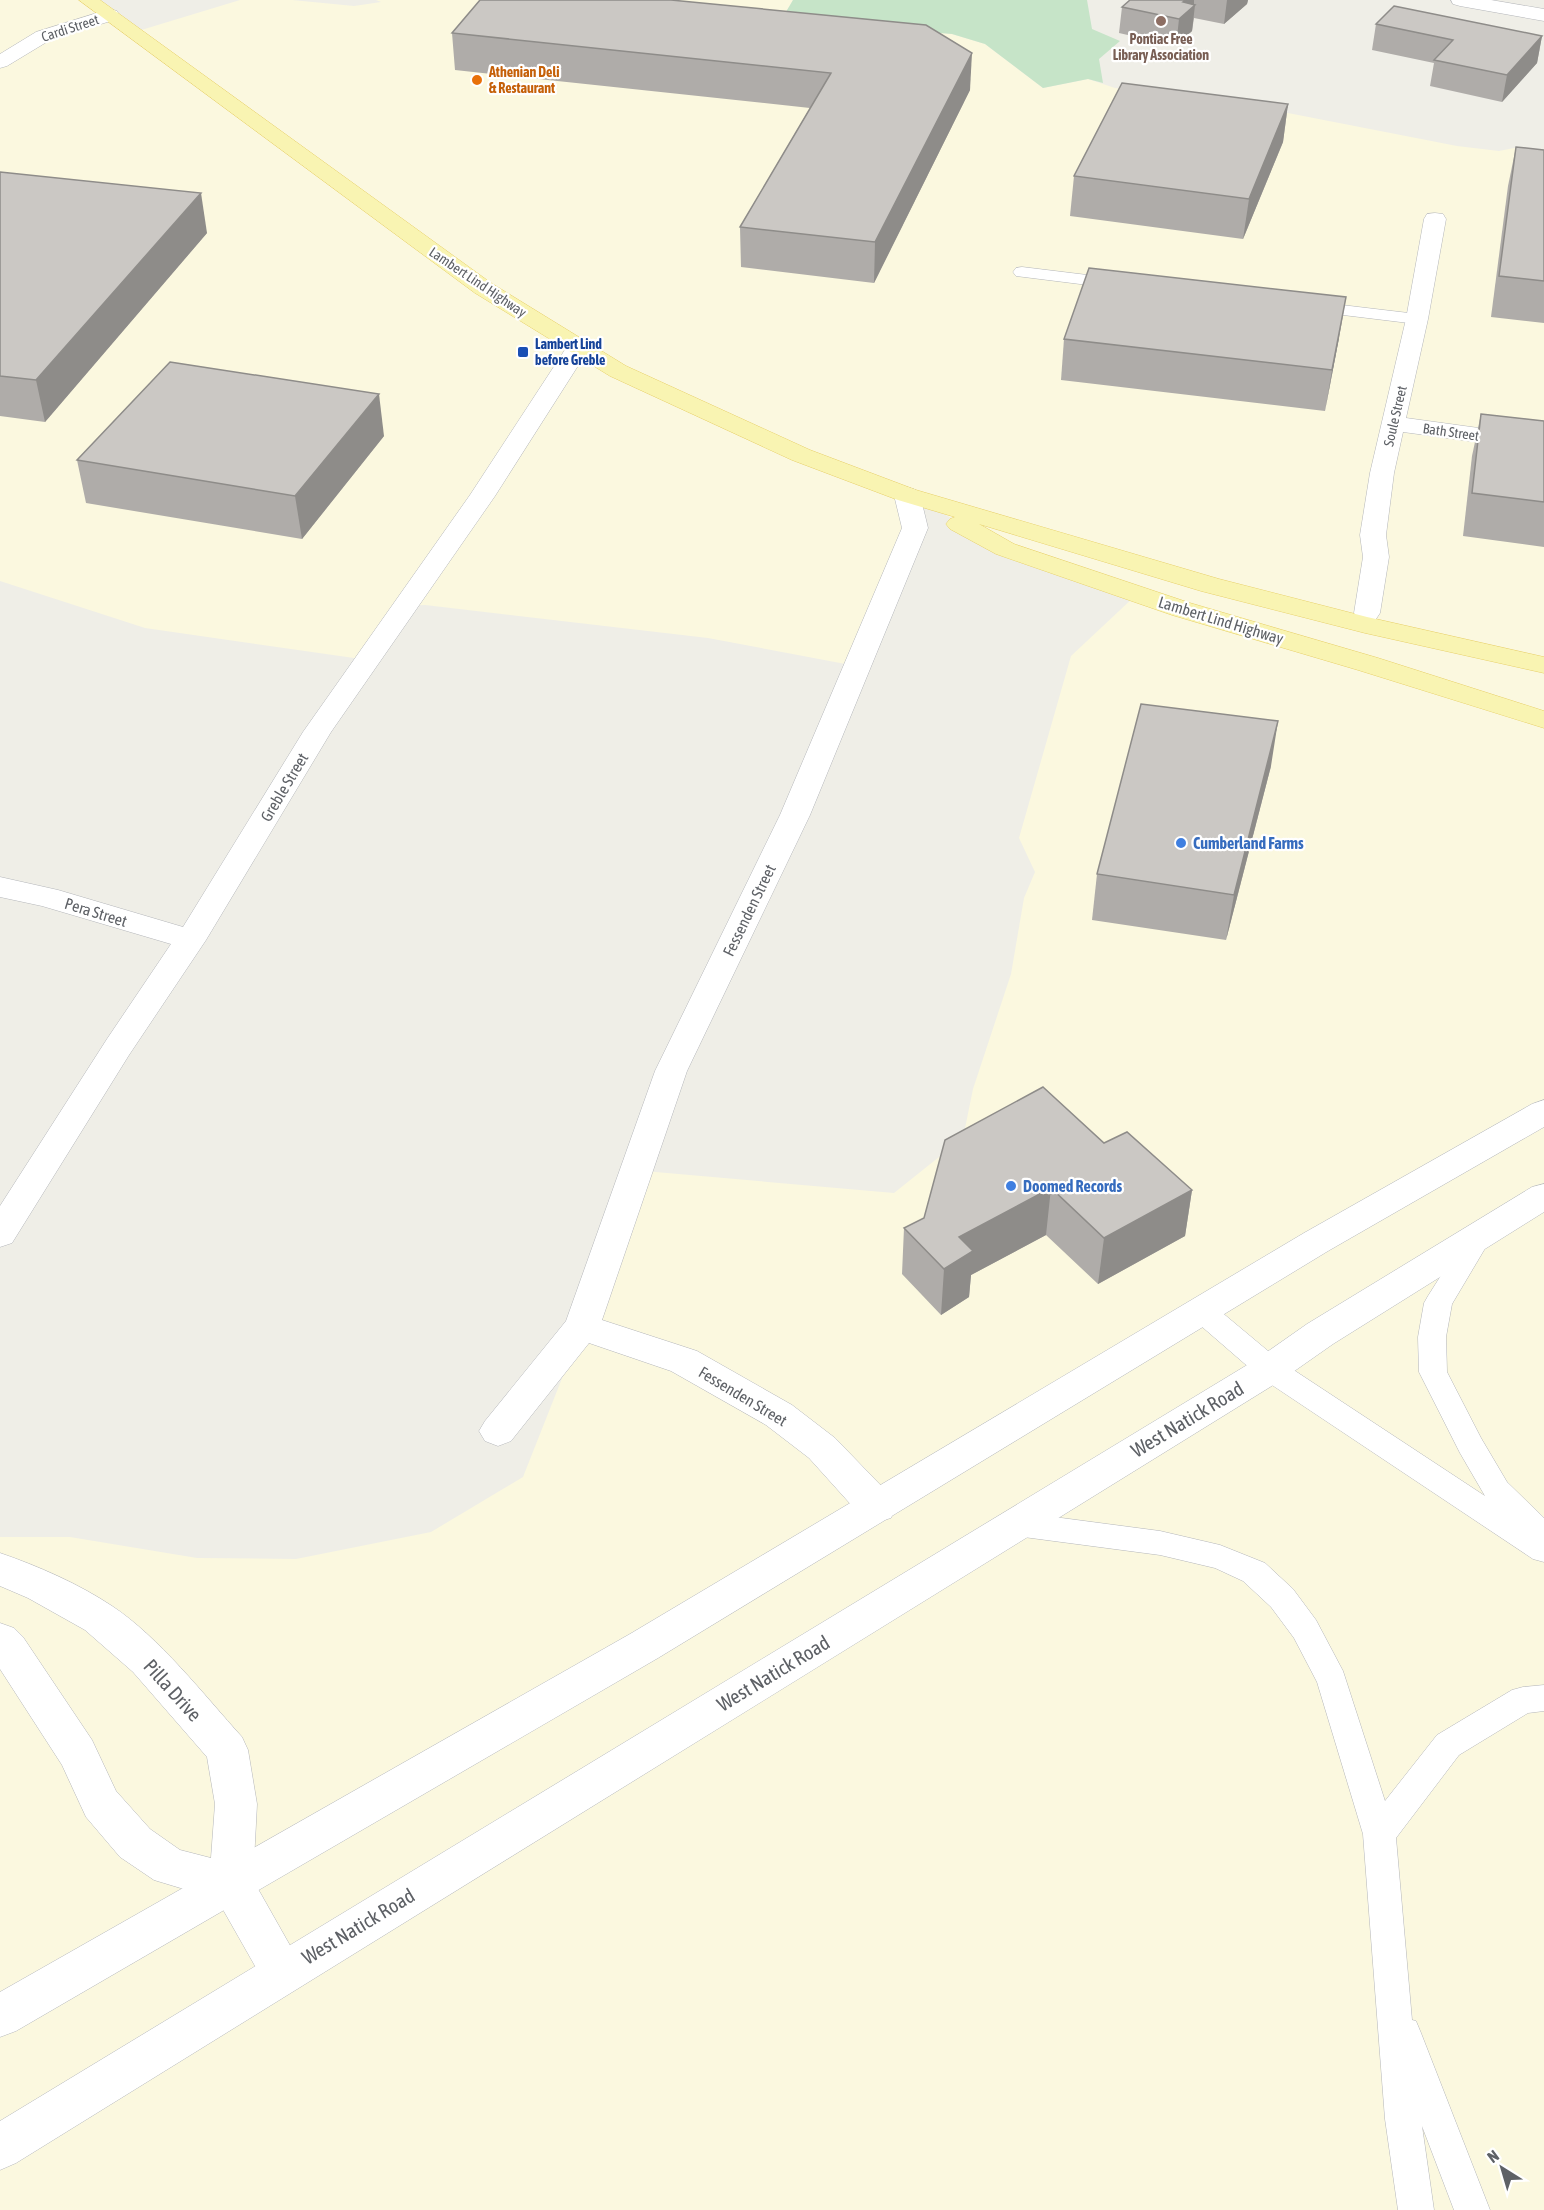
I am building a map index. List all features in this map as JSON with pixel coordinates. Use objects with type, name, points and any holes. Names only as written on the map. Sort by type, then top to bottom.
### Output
[{"type":"main road","name":"Lambert Lind Highway","points":[[88,0],[483,288],[618,371],[801,455],[908,495],[1210,585],[1365,625],[1544,666]]},
{"type":"main road","name":"Lambert Lind Highway","points":[[908,495],[1005,549],[1181,609],[1368,664],[1544,720]]},
{"type":"street","points":[[1460,0],[1544,15]]},
{"type":"street","name":"Cardi Street","points":[[0,62],[43,36],[110,15]]},
{"type":"street","name":"Soule Street","points":[[1367,613],[1376,557],[1373,529],[1382,474],[1417,319],[1435,219]]},
{"type":"street","name":"Greble Street","points":[[0,1234],[118,1047],[191,940],[317,732],[482,496],[579,347]]},
{"type":"street","name":"Bath Street","points":[[1395,424],[1544,444]]},
{"type":"street","name":"Fessenden Street","points":[[498,1431],[582,1327],[671,1071],[795,815],[915,528],[908,495]]},
{"type":"street","name":"Pera Street","points":[[0,887],[47,897],[191,940]]},
{"type":"street","points":[[0,2016],[644,1646],[1316,1242],[1544,1112]]},
{"type":"street","name":"West Natick Road","points":[[0,2147],[1270,1369],[1320,1334],[1544,1196]]},
{"type":"street","name":"Fessenden Street","points":[[582,1327],[684,1361],[779,1415],[822,1448],[877,1507]]},
{"type":"street","name":"Pilla Drive","points":[[0,1569],[42,1587],[99,1618],[147,1660],[227,1750],[236,1804],[231,1883]]},
{"type":"street","points":[[0,1640],[9,1648],[77,1753],[101,1804],[135,1843],[169,1866],[231,1883],[283,1972]]},
{"type":"lane","points":[[1022,272],[1138,286]]},
{"type":"lane","points":[[1289,304],[1417,319]]},
{"type":"lane","points":[[1480,1234],[1438,1303],[1432,1337],[1433,1372],[1470,1445],[1497,1490],[1544,1538]]},
{"type":"lane","points":[[1203,1312],[1270,1369],[1544,1550]]},
{"type":"lane","points":[[1016,1524],[1160,1543],[1220,1557],[1254,1572],[1282,1598],[1305,1629],[1332,1680],[1379,1834],[1403,2119],[1416,2210]]},
{"type":"lane","points":[[1379,1834],[1448,1745],[1523,1700],[1544,1698]]},
{"type":"lane","points":[[1394,2005],[1472,2210]]},
{"type":"shaded area","points":[[0,0],[91,0],[138,31],[240,0],[292,0],[354,6],[381,2],[376,0],[793,0],[783,17],[952,34],[985,44],[1043,88],[1088,79],[1115,88],[1227,101],[1457,146],[1499,151],[1514,148],[1544,151],[1544,2210],[0,2210],[0,1537],[70,1537],[197,1558],[296,1559],[431,1532],[523,1477],[644,1171],[894,1193],[949,1149],[962,1143],[973,1089],[1011,974],[1024,898],[1035,872],[1019,838],[1071,656],[1135,596],[982,536],[922,501],[856,666],[708,638],[425,605],[404,606],[361,659],[145,628],[0,581]]},
{"type":"green space","points":[[793,0],[1087,0],[1092,29],[1120,41],[1099,59],[1103,83],[1088,79],[1043,88],[985,44],[952,34],[787,21],[783,17]]},
{"type":"building","points":[[480,0],[671,0],[926,25],[972,53],[875,242],[740,227],[831,73],[452,33]]},
{"type":"building","points":[[1130,0],[1186,0],[1183,2],[1195,5],[1179,19],[1122,7]]},
{"type":"building","points":[[1394,6],[1542,36],[1507,75],[1434,60],[1453,40],[1376,24]]},
{"type":"building","points":[[1122,83],[1288,104],[1249,199],[1074,176]]},
{"type":"building","points":[[1516,147],[1544,150],[1544,281],[1499,276]]},
{"type":"building","points":[[0,172],[201,193],[36,380],[0,376]]},
{"type":"building","points":[[1089,268],[1346,297],[1332,370],[1064,339]]},
{"type":"building","points":[[170,362],[379,394],[295,496],[77,460]]},
{"type":"building","points":[[1481,414],[1544,421],[1544,502],[1472,493]]},
{"type":"building","name":"Cumberland Farms","points":[[1141,704],[1278,721],[1234,895],[1097,874]]},
{"type":"building","points":[[1043,1087],[1104,1143],[1127,1132],[1192,1190],[1104,1238],[1051,1188],[959,1237],[973,1251],[944,1269],[904,1228],[924,1218],[945,1140]]},
{"type":"place","name":"Pontiac Free Library Association","points":[[1161,21]]},
{"type":"place","name":"Athenian Deli & Restaurant","points":[[477,80]]},
{"type":"place","name":"Lambert Lind before Greble","points":[[523,352]]},
{"type":"place","name":"Cumberland Farms","points":[[1181,843]]},
{"type":"place","name":"Doomed Records","points":[[1011,1186]]}]
